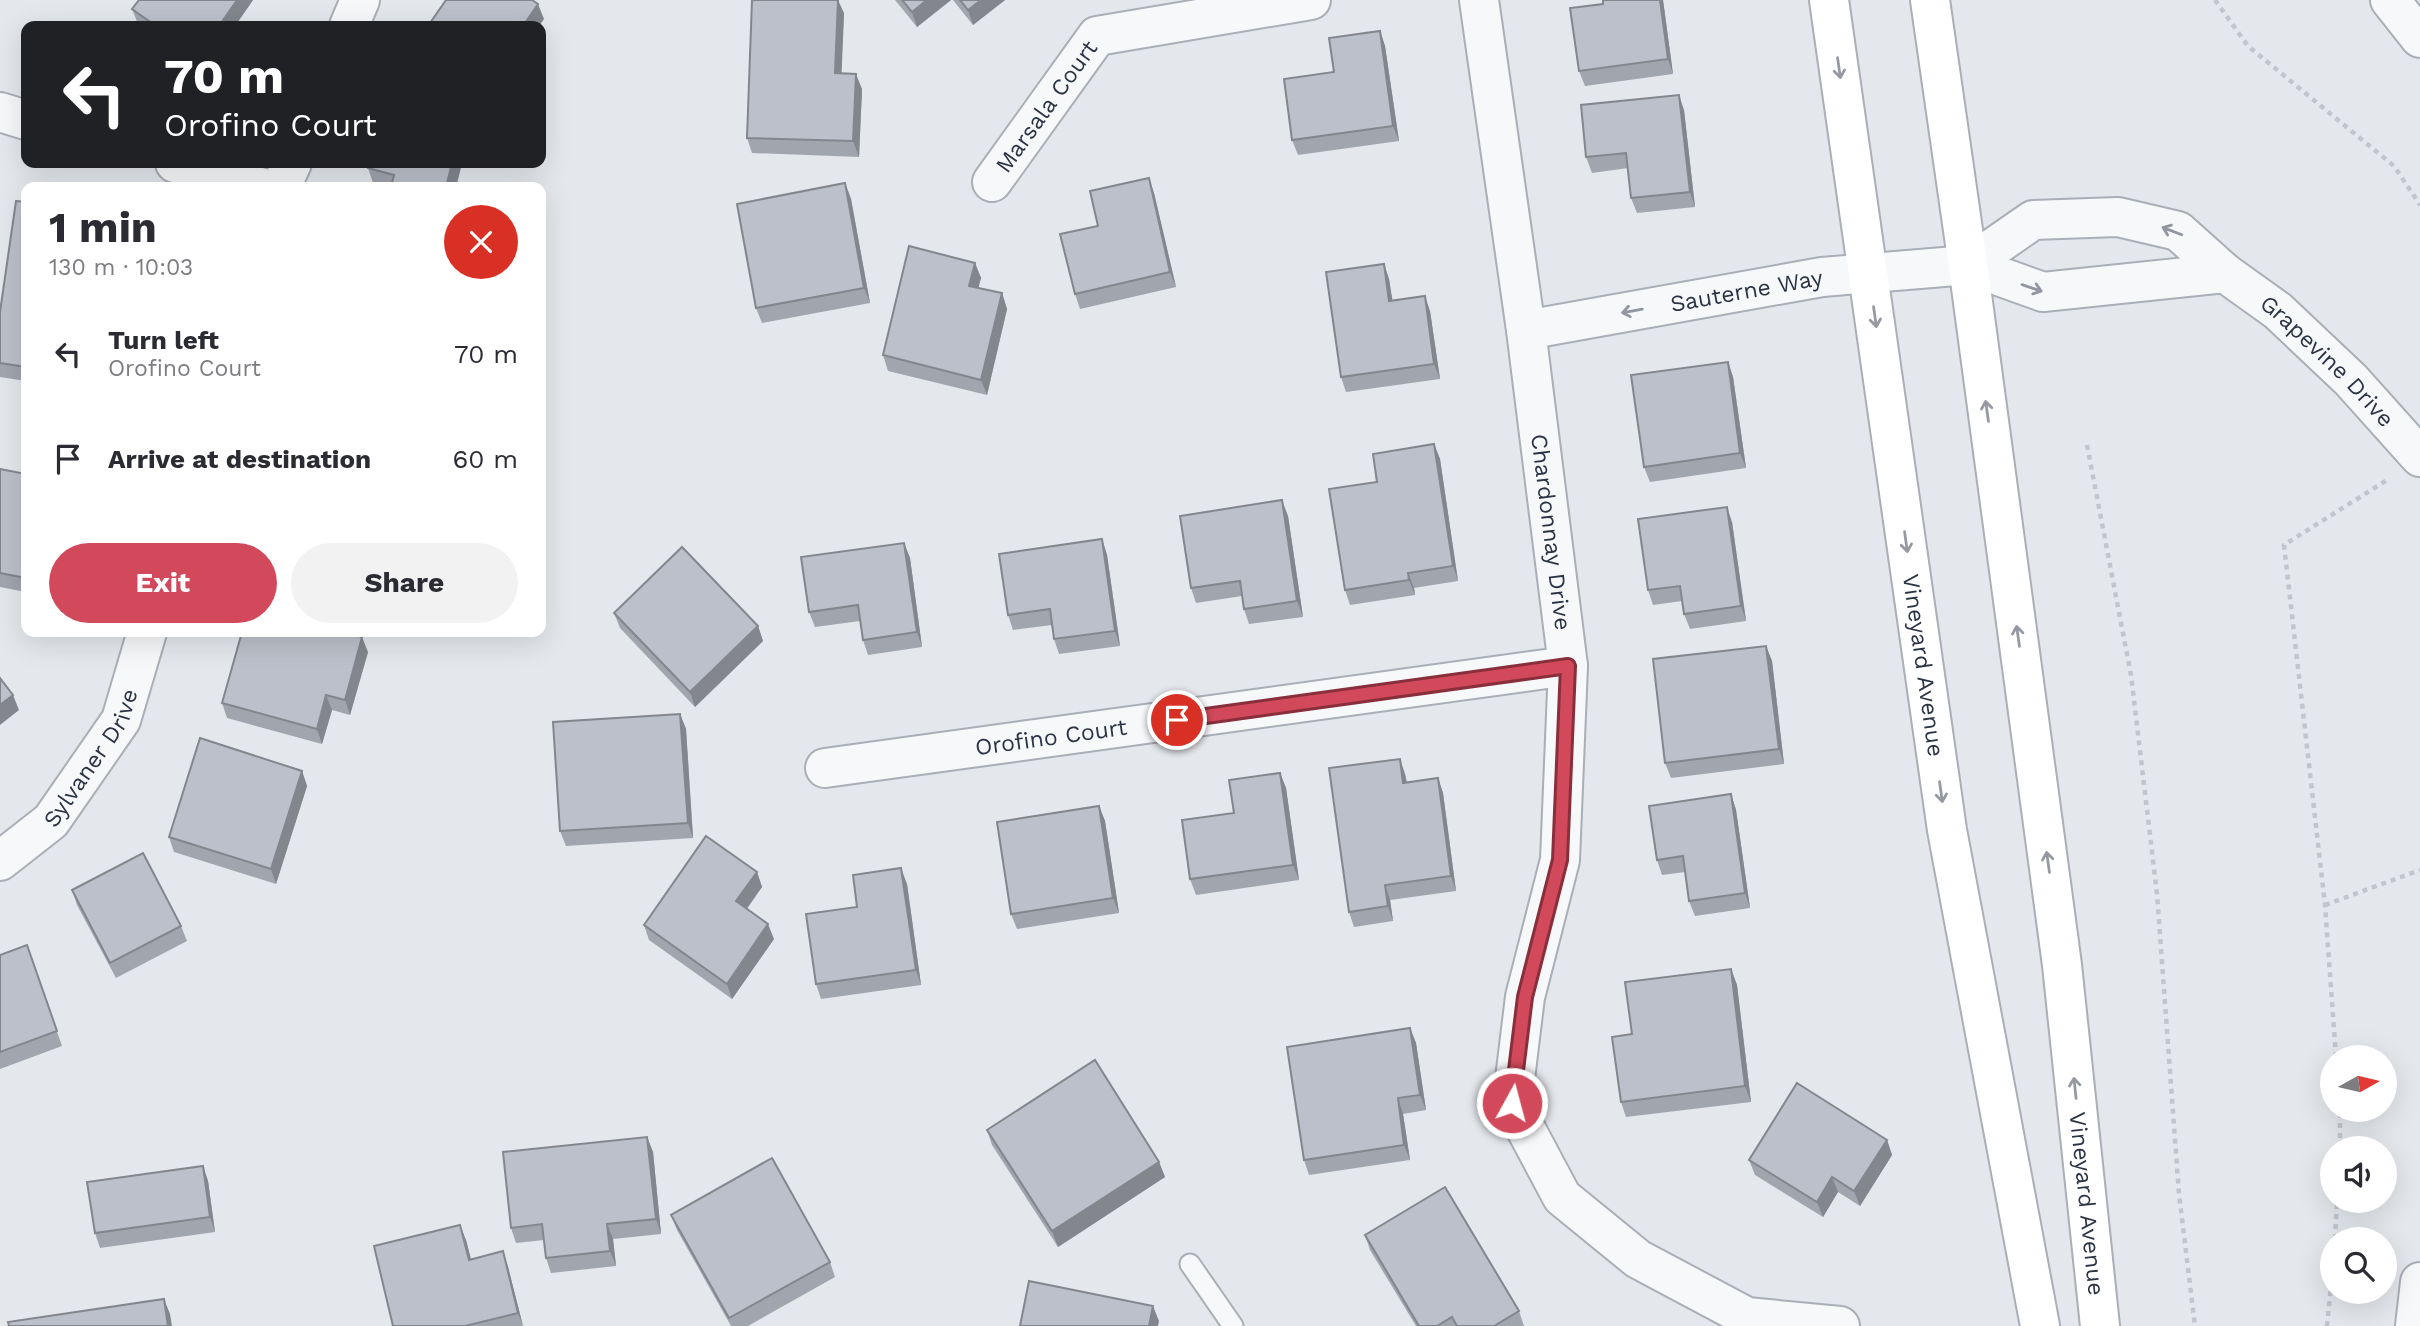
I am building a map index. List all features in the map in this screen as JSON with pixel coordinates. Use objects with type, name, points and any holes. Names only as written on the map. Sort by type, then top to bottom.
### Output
[{"type":"street","points":[[351,21],[360,0]]},
{"type":"street","name":"Marsala Court","points":[[992,181],[1097,36],[1311,0]]},
{"type":"street","name":"Chardonnay Drive","points":[[1479,0],[1526,330],[1568,666],[1560,860],[1525,997],[1512,1103],[1562,1197],[1637,1259],[1747,1317],[1840,1326]]},
{"type":"street","name":"Vineyard Avenue","points":[[1829,0],[1947,830],[2040,1326]]},
{"type":"street","name":"Vineyard Avenue","points":[[1930,0],[2062,965],[2100,1326]]},
{"type":"street","points":[[2390,0],[2420,38]]},
{"type":"street","points":[[0,112],[21,118]]},
{"type":"street","points":[[193,168],[242,182]]},
{"type":"street","name":"Grapevine Drive","points":[[1968,265],[2033,220],[2118,217],[2178,231],[2225,273],[2278,311],[2351,380],[2409,465]]},
{"type":"street","points":[[1968,265],[2043,292],[2225,273]]},
{"type":"street","name":"Sauterne Way","points":[[1526,330],[1822,277],[1968,265]]},
{"type":"street","name":"Sylvaner Drive","points":[[0,861],[51,821],[121,720],[146,637]]},
{"type":"street","name":"Orofino Court","points":[[825,768],[1568,666]]},
{"type":"street","points":[[2415,1326],[2420,1282]]},
{"type":"lane","points":[[1190,1264],[1233,1326]]},
{"type":"path","points":[[2215,0],[2248,46],[2394,166],[2420,205]]},
{"type":"path","points":[[2087,445],[2132,675],[2157,894],[2179,1194],[2195,1326]]},
{"type":"path","points":[[2335,1045],[2325,905],[2284,545],[2409,465]]},
{"type":"path","points":[[2325,905],[2420,870]]},
{"type":"path","points":[[2327,1326],[2329,1304]]},
{"type":"building","points":[[139,0],[237,0],[222,21],[149,21],[132,9]]},
{"type":"building","points":[[446,0],[532,0],[538,4],[526,21],[431,21]]},
{"type":"building","points":[[752,0],[838,0],[835,73],[856,74],[853,141],[747,138]]},
{"type":"building","points":[[902,0],[927,0],[912,12]]},
{"type":"building","points":[[960,0],[981,0],[968,10]]},
{"type":"building","points":[[1603,0],[1660,0],[1668,59],[1579,71],[1570,8],[1603,4]]},
{"type":"building","points":[[1380,31],[1393,126],[1292,140],[1284,79],[1334,72],[1329,38]]},
{"type":"building","points":[[1679,95],[1690,192],[1631,198],[1626,153],[1586,157],[1581,105]]},
{"type":"building","points":[[368,168],[451,168],[447,182],[392,182],[394,175]]},
{"type":"building","points":[[1149,178],[1170,272],[1075,294],[1060,234],[1098,226],[1090,191]]},
{"type":"building","points":[[845,183],[864,288],[756,308],[737,204]]},
{"type":"building","points":[[16,201],[21,202],[21,366],[0,363],[0,312]]},
{"type":"building","points":[[909,246],[975,263],[969,286],[1002,293],[981,380],[883,355]]},
{"type":"building","points":[[1384,264],[1389,301],[1425,296],[1434,364],[1341,377],[1326,272]]},
{"type":"building","points":[[1728,362],[1740,453],[1644,467],[1631,375]]},
{"type":"building","points":[[1434,444],[1453,566],[1408,573],[1409,580],[1345,590],[1329,489],[1377,482],[1373,454]]},
{"type":"building","points":[[0,469],[21,473],[21,577],[0,573]]},
{"type":"building","points":[[1282,500],[1297,601],[1244,609],[1240,581],[1191,588],[1180,516]]},
{"type":"building","points":[[1727,507],[1741,606],[1684,614],[1680,586],[1648,590],[1638,519]]},
{"type":"building","points":[[1102,539],[1115,631],[1054,639],[1050,609],[1008,615],[999,554]]},
{"type":"building","points":[[904,543],[917,632],[863,640],[858,605],[809,612],[801,557]]},
{"type":"building","points":[[682,547],[758,626],[690,692],[614,613]]},
{"type":"building","points":[[241,637],[362,637],[345,700],[326,695],[317,729],[222,703]]},
{"type":"building","points":[[1766,646],[1779,749],[1665,763],[1653,659]]},
{"type":"building","points":[[0,678],[13,695],[0,705]]},
{"type":"building","points":[[680,714],[688,823],[560,831],[553,722]]},
{"type":"building","points":[[200,738],[302,771],[271,869],[169,837]]},
{"type":"building","points":[[1400,759],[1403,783],[1438,778],[1451,876],[1385,885],[1388,906],[1349,912],[1329,768]]},
{"type":"building","points":[[1280,773],[1293,865],[1190,879],[1182,820],[1234,813],[1229,780]]},
{"type":"building","points":[[1731,794],[1745,893],[1689,901],[1683,856],[1657,860],[1649,806]]},
{"type":"building","points":[[1099,806],[1113,898],[1011,914],[997,822]]},
{"type":"building","points":[[706,836],[757,872],[736,901],[768,924],[727,984],[644,925]]},
{"type":"building","points":[[143,853],[181,926],[110,963],[72,890]]},
{"type":"building","points":[[901,868],[916,970],[816,984],[806,914],[857,907],[853,875]]},
{"type":"building","points":[[27,945],[57,1031],[0,1052],[0,955]]},
{"type":"building","points":[[1731,969],[1745,1086],[1621,1102],[1612,1037],[1632,1034],[1625,982]]},
{"type":"building","points":[[1410,1028],[1420,1095],[1398,1098],[1404,1145],[1304,1160],[1287,1047]]},
{"type":"building","points":[[1095,1060],[1159,1162],[1052,1231],[987,1130]]},
{"type":"building","points":[[1797,1083],[1887,1140],[1854,1191],[1832,1177],[1817,1202],[1749,1160]]},
{"type":"building","points":[[647,1137],[656,1219],[607,1224],[610,1251],[546,1258],[542,1224],[511,1228],[503,1152]]},
{"type":"building","points":[[772,1158],[830,1262],[729,1318],[671,1215]]},
{"type":"building","points":[[203,1166],[210,1217],[95,1233],[87,1182]]},
{"type":"building","points":[[1445,1187],[1519,1311],[1494,1326],[1457,1326],[1452,1317],[1437,1326],[1419,1326],[1365,1235]]},
{"type":"building","points":[[460,1225],[469,1260],[503,1251],[518,1313],[465,1326],[393,1326],[374,1246]]},
{"type":"building","points":[[1029,1281],[1153,1306],[1149,1326],[1020,1326]]},
{"type":"building","points":[[164,1299],[168,1326],[9,1326],[8,1322]]},
{"type":"route","points":[[1177,720],[1568,666],[1560,860],[1525,997],[1512,1103]]}]
